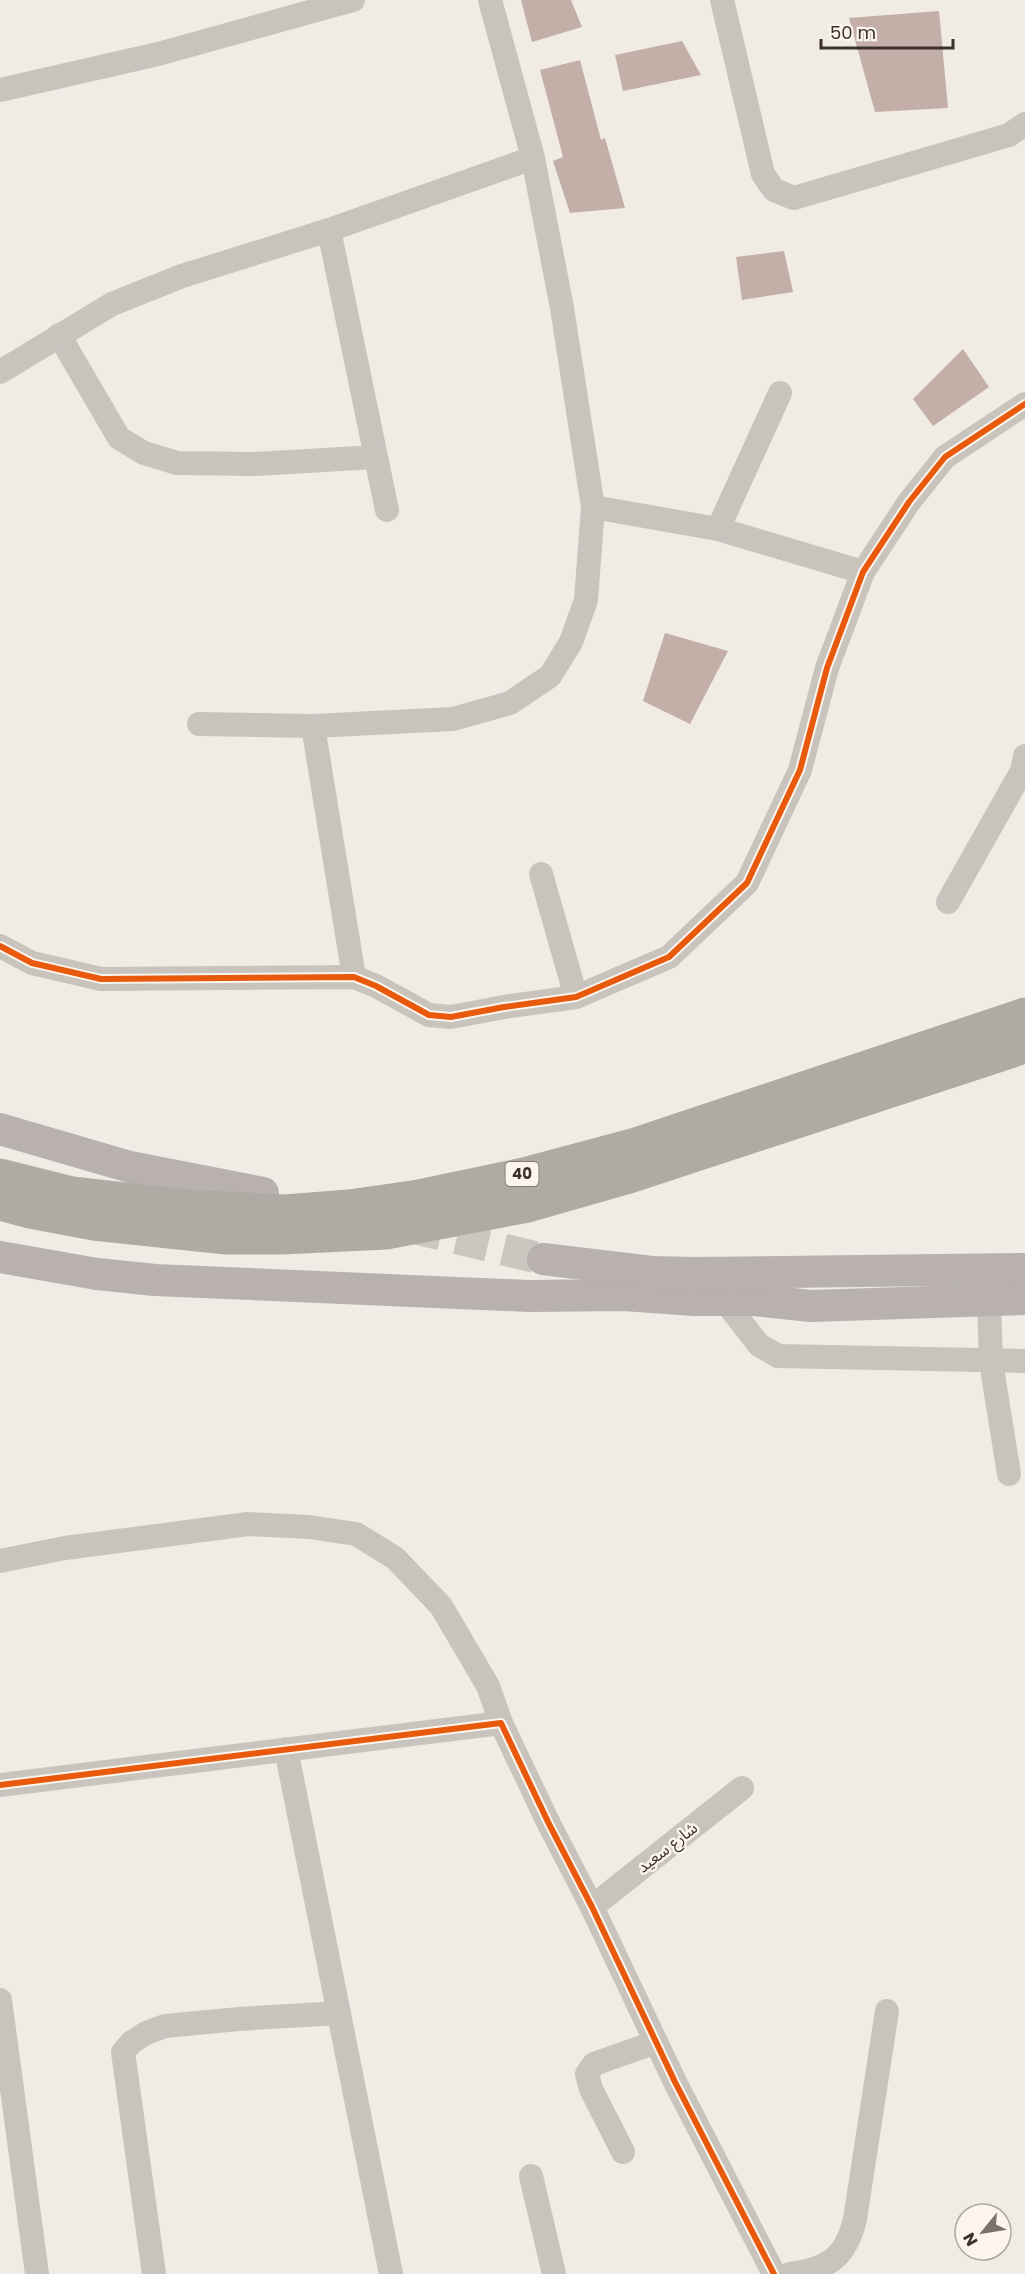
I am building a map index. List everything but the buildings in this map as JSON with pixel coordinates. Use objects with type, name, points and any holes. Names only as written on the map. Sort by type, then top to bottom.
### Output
[{"type":"highway","name":"40","points":[[0,1175],[72,1193],[196,1206],[285,1211],[349,1206],[419,1196],[524,1174],[636,1144],[1025,1014]]},
{"type":"highway","name":"40","points":[[0,1204],[94,1224],[226,1238],[386,1233],[528,1206],[615,1181],[1025,1047]]},
{"type":"main road","points":[[0,1129],[130,1167],[263,1193]]},
{"type":"main road","points":[[0,1257],[97,1274],[155,1280],[529,1296],[624,1295],[693,1300],[754,1300],[811,1306],[1025,1299]]},
{"type":"main road","points":[[543,1259],[607,1268],[673,1272],[1025,1269]]},
{"type":"street","points":[[0,90],[158,54],[352,0]]},
{"type":"street","points":[[199,724],[313,726],[453,719],[510,703],[550,676],[572,642],[586,600],[593,507],[562,308],[533,158],[490,0]]},
{"type":"street","points":[[722,0],[763,174],[774,190],[794,198],[1009,135],[1025,124]]},
{"type":"street","points":[[0,372],[112,304],[172,280],[329,230],[533,158]]},
{"type":"street","points":[[329,230],[387,510]]},
{"type":"street","points":[[59,335],[118,438],[144,453],[177,463],[255,464],[376,457]]},
{"type":"street","points":[[718,529],[780,393]]},
{"type":"street","points":[[0,946],[32,963],[101,979],[354,977],[376,986],[429,1015],[452,1017],[576,997],[669,957],[747,883],[800,770],[827,668],[863,572],[909,502],[945,457],[1025,404]]},
{"type":"street","points":[[593,507],[718,529],[863,572]]},
{"type":"street","points":[[313,726],[354,977]]},
{"type":"street","points":[[948,902],[1022,771],[1025,756]]},
{"type":"street","points":[[541,874],[576,997]]},
{"type":"street","points":[[724,1300],[759,1345],[778,1356],[1025,1362]]},
{"type":"street","points":[[989,1301],[991,1362],[1009,1474]]},
{"type":"street","points":[[0,1561],[65,1548],[248,1524],[309,1527],[356,1534],[395,1558],[441,1606],[488,1686],[501,1723],[549,1824],[774,2274]]},
{"type":"street","points":[[0,1785],[501,1723]]},
{"type":"street","points":[[286,1749],[391,2274]]},
{"type":"street","name":"شارع سعيد","points":[[592,1907],[742,1788]]},
{"type":"street","points":[[0,2000],[37,2274]]},
{"type":"street","points":[[790,2274],[820,2268],[839,2255],[850,2239],[887,2011]]},
{"type":"street","points":[[154,2274],[123,2052],[132,2042],[146,2033],[165,2026],[339,2013]]},
{"type":"street","points":[[623,2152],[591,2089],[587,2074],[594,2064],[656,2042]]},
{"type":"street","points":[[531,2176],[554,2274]]},
{"type":"tunnel","points":[[410,1227],[543,1259]]},
{"type":"cycle path","points":[[0,946],[32,963],[101,979],[354,977],[376,986],[429,1015],[451,1017],[576,997],[669,957],[747,883],[800,770],[827,668],[863,572],[909,502],[945,457],[1025,404]]},
{"type":"cycle path","points":[[0,1785],[501,1723],[675,2082],[774,2274]]}]
